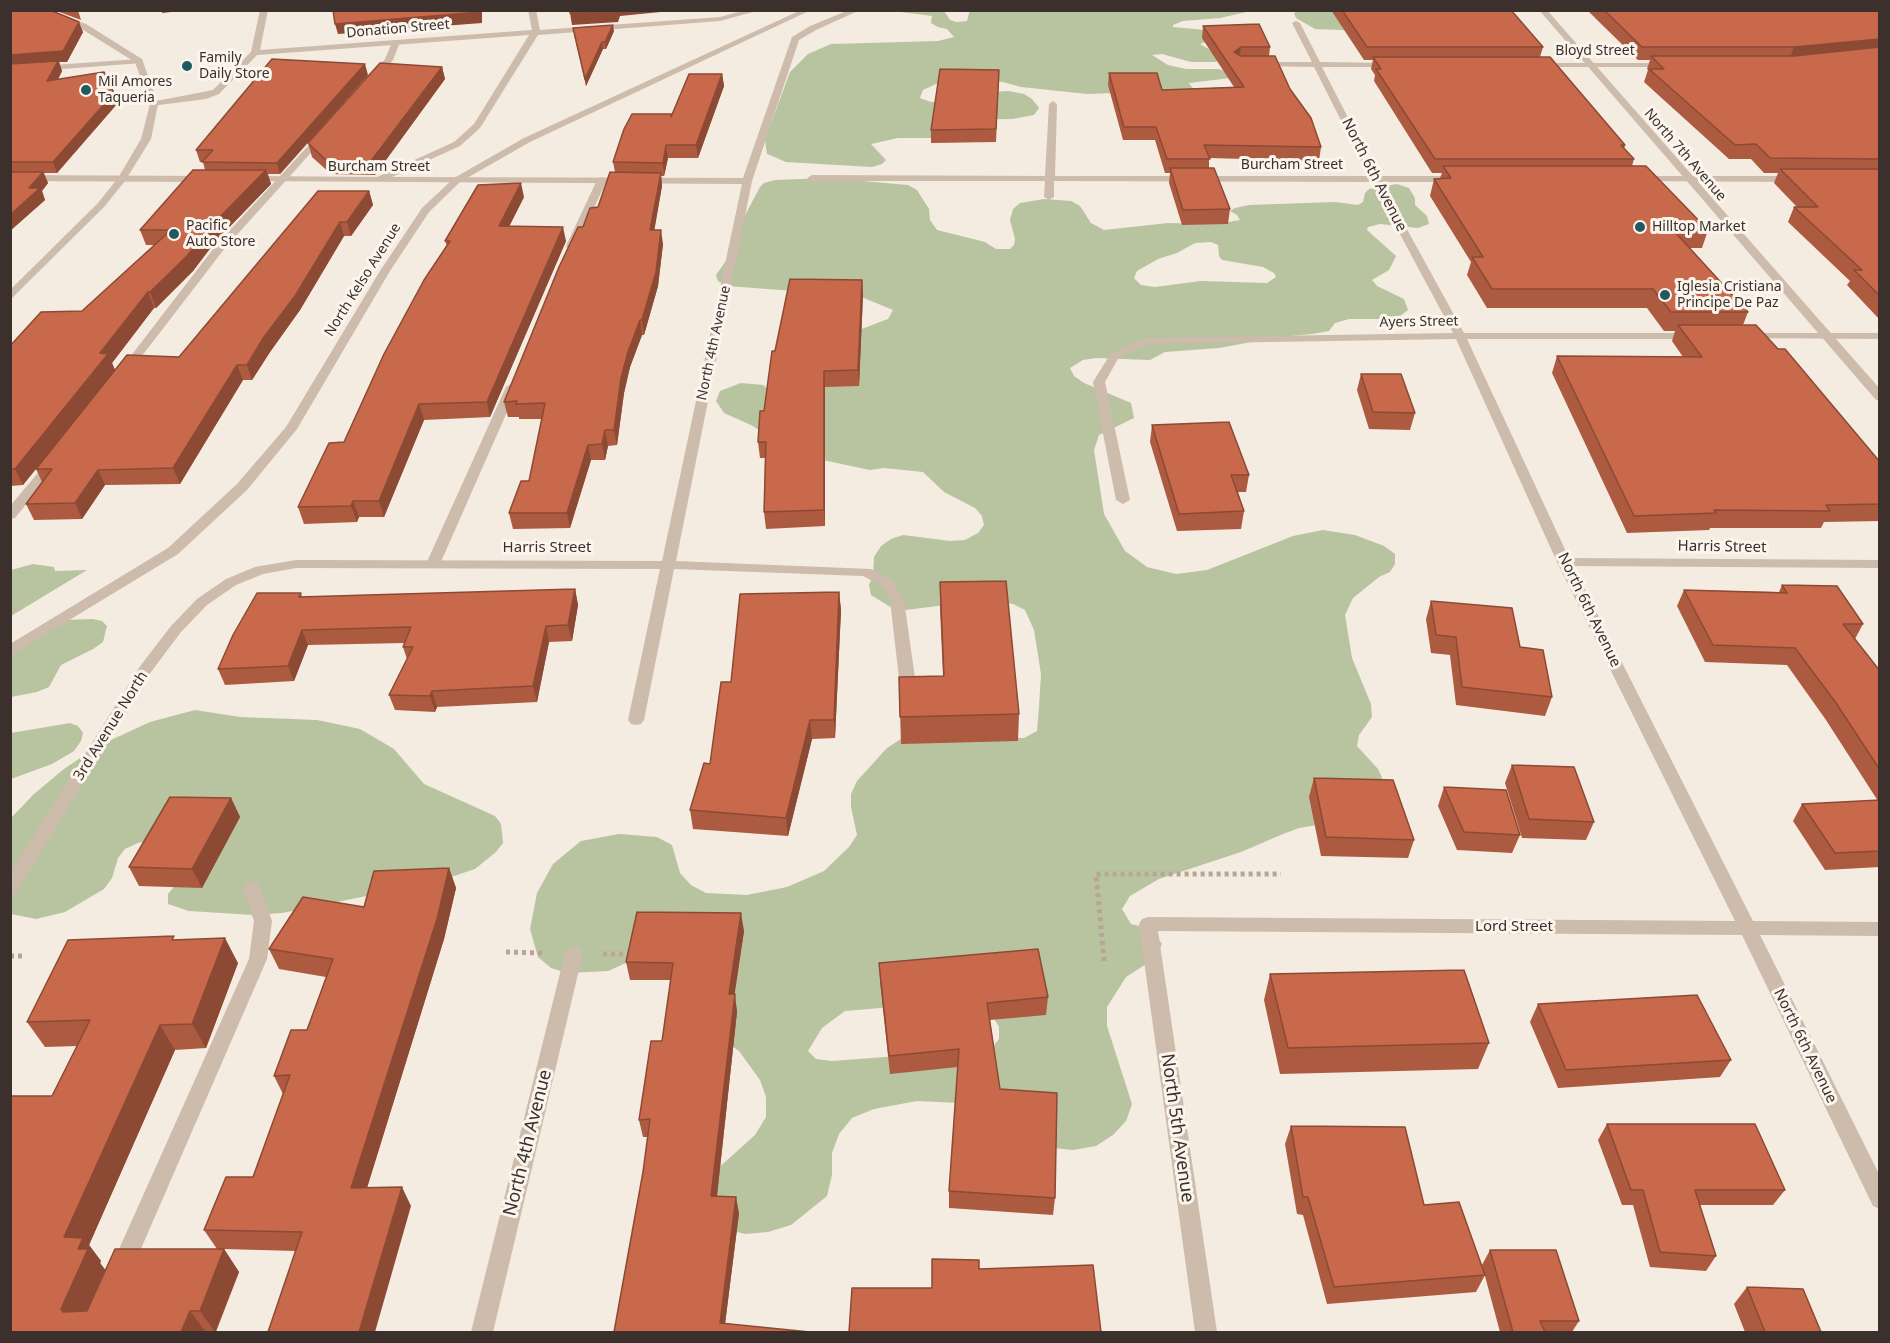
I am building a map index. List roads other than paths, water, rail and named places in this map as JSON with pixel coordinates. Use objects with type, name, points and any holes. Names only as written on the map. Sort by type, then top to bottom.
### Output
[{"type":"street","points":[[10,297],[101,205],[122,179],[146,139],[153,104],[139,61],[82,26],[37,10]]},
{"type":"street","points":[[153,104],[206,96],[216,92],[255,53],[264,10]]},
{"type":"street","points":[[376,180],[457,144],[477,126],[536,31],[532,10]]},
{"type":"street","name":"Donation Street","points":[[255,53],[720,19],[757,10]]},
{"type":"street","name":"North Kelso Avenue","points":[[10,651],[174,551],[242,487],[291,429],[424,210],[457,180],[527,140],[808,10]]},
{"type":"street","name":"North 4th Avenue","points":[[636,720],[747,181],[795,39],[813,28],[857,10]]},
{"type":"street","name":"North 7th Avenue","points":[[1542,10],[1880,397]]},
{"type":"street","name":"North 6th Avenue","points":[[1296,23],[1375,179],[1460,336],[1564,562],[1880,1199]]},
{"type":"street","points":[[366,85],[389,60],[396,42]]},
{"type":"street","points":[[10,70],[139,61]]},
{"type":"street","points":[[1250,64],[1400,65]]},
{"type":"street","name":"Bloyd Street","points":[[1529,65],[1682,65]]},
{"type":"street","points":[[1050,197],[1053,104]]},
{"type":"street","points":[[115,383],[221,246],[329,128]]},
{"type":"street","points":[[10,178],[212,179]]},
{"type":"street","name":"Burcham Street","points":[[813,178],[1468,179]]},
{"type":"street","points":[[1630,179],[1808,178]]},
{"type":"street","name":"Burcham Street","points":[[236,179],[747,181]]},
{"type":"street","points":[[564,261],[602,180]]},
{"type":"street","name":"Ayers Street","points":[[1124,500],[1099,382],[1115,355],[1145,340],[1708,336]]},
{"type":"street","points":[[1732,336],[1880,336]]},
{"type":"street","points":[[433,564],[518,374]]},
{"type":"street","points":[[10,515],[58,456]]},
{"type":"street","name":"Harris Street","points":[[1564,562],[1880,564]]},
{"type":"street","name":"Harris Street","points":[[231,582],[260,570],[296,564],[668,565],[866,572],[887,584],[897,600],[907,678]]},
{"type":"street","name":"3rd Avenue North","points":[[10,888],[146,669],[176,629],[202,602],[231,582]]},
{"type":"street","points":[[112,1290],[258,959],[263,921],[252,889]]},
{"type":"street","name":"Lord Street","points":[[1148,924],[1880,929]]},
{"type":"street","name":"North 5th Avenue","points":[[1148,924],[1206,1332]]},
{"type":"street","name":"North 4th Avenue","points":[[482,1332],[574,953]]},
{"type":"place","name":"Family Daily Store","points":[[187,66]]},
{"type":"place","name":"Mil Amores Taqueria","points":[[86,90]]},
{"type":"place","name":"Hilltop Market","points":[[1640,227]]},
{"type":"place","name":"Pacific Auto Store","points":[[174,234]]},
{"type":"place","name":"Iglesia Cristiana Principe De Paz","points":[[1665,295]]}]
